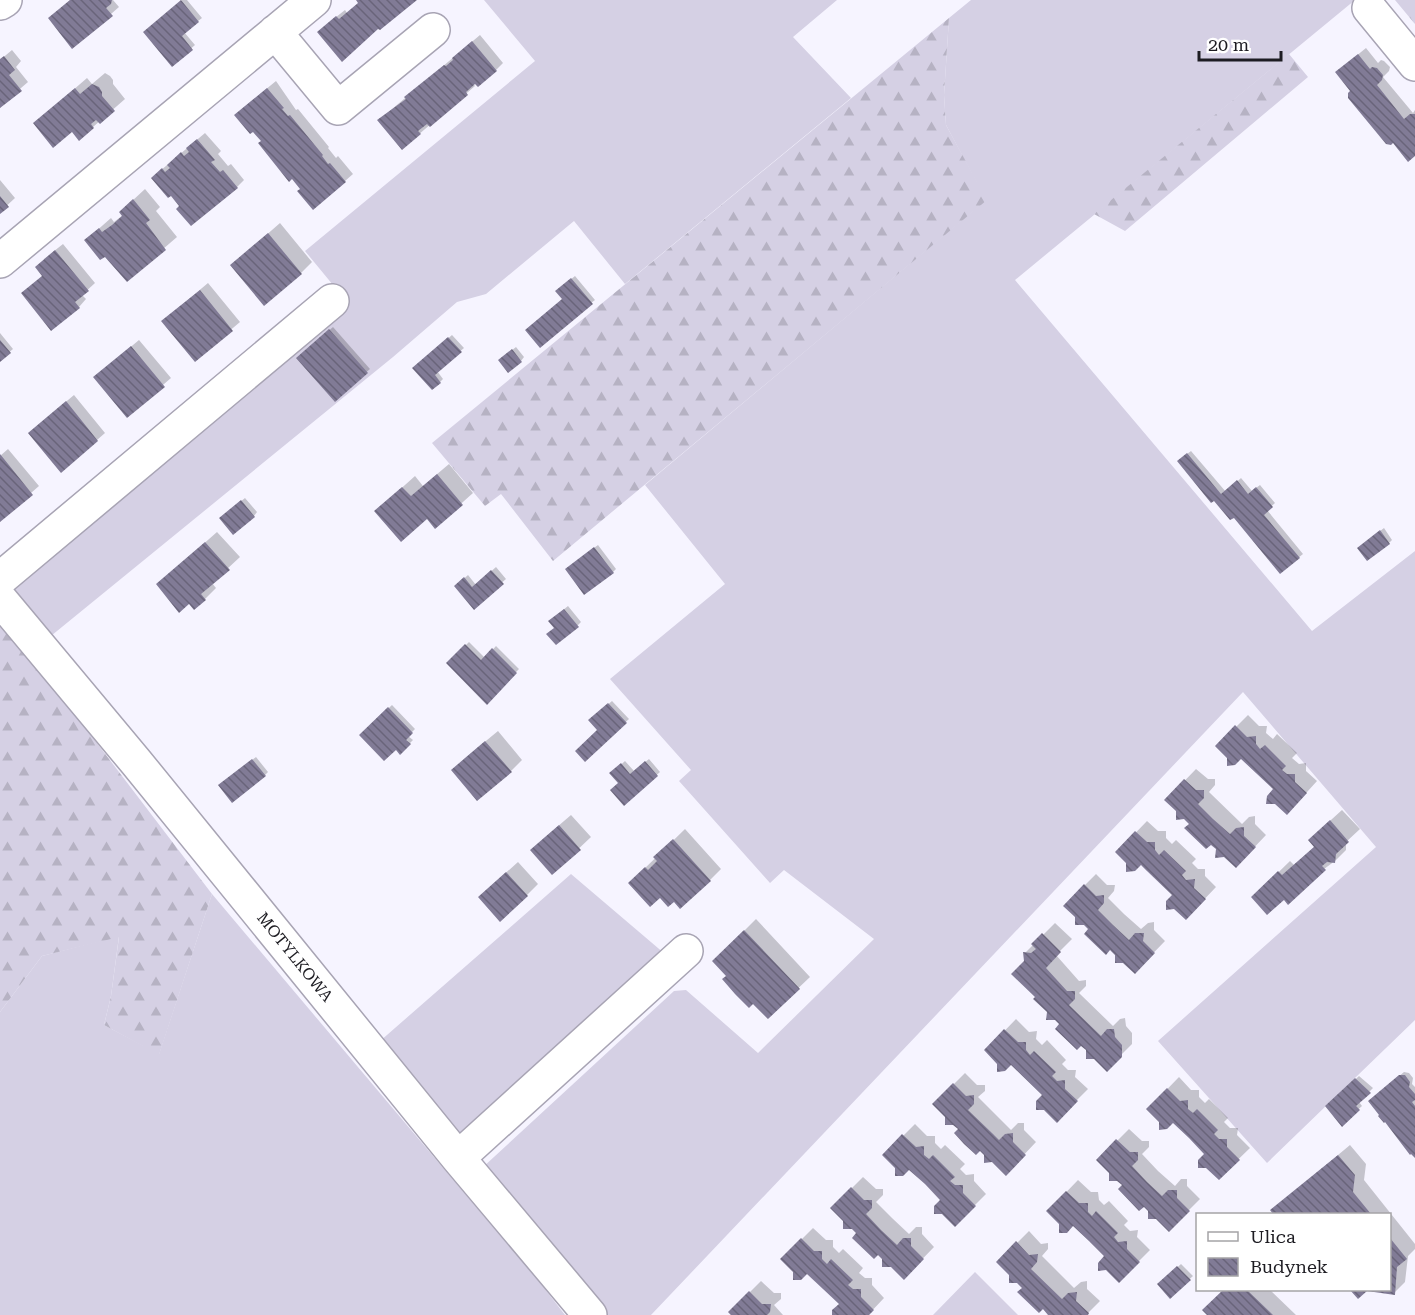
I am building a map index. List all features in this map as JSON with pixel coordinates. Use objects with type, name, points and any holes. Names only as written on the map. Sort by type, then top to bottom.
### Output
[{"type":"street","points":[[0,3],[4,0]]},
{"type":"street","points":[[0,235],[287,0]]},
{"type":"street","points":[[0,261],[314,0]]},
{"type":"street","points":[[1369,8],[1415,64]]},
{"type":"street","points":[[275,32],[338,108],[433,30]]},
{"type":"street","points":[[0,579],[332,301]]},
{"type":"street","name":"MOTYLKOWA","points":[[0,599],[136,762],[458,1158],[590,1315]]},
{"type":"street","points":[[458,1158],[686,951]]},
{"type":"green space","points":[[484,0],[837,0],[793,37],[851,98],[625,284],[574,221],[486,294],[457,302],[393,357],[46,640],[2,588],[347,302],[305,251],[535,61]]},
{"type":"green space","points":[[971,0],[1355,0],[1015,280],[1312,631],[1415,551],[1415,1020],[1267,1163],[1158,1041],[1376,847],[1243,692],[651,1315],[604,1315],[482,1168],[674,991],[686,990],[758,1053],[874,939],[784,870],[770,883],[679,781],[691,770],[610,679],[725,584],[645,485],[986,200],[946,125],[944,95],[949,18]]},
{"type":"green space","points":[[1395,0],[1415,0],[1415,24]]},
{"type":"green space","points":[[949,18],[944,95],[946,125],[987,200],[553,561],[501,494],[485,506],[432,443]]},
{"type":"green space","points":[[1289,54],[1308,77],[1125,231],[1094,214]]},
{"type":"green space","points":[[0,616],[212,894],[159,1055],[104,1025],[111,996],[119,937],[42,956],[0,1012]]},
{"type":"green space","points":[[571,874],[665,954],[463,1141],[379,1042]]},
{"type":"green space","points":[[212,894],[565,1315],[0,1315],[0,1012],[42,956],[119,936],[111,996],[104,1025],[159,1054]]},
{"type":"green space","points":[[975,1272],[1018,1315],[933,1315]]},
{"type":"building","points":[[70,0],[112,0],[106,8],[113,16],[72,49],[48,18]]},
{"type":"building","points":[[181,0],[199,22],[182,36],[193,50],[172,67],[143,32]]},
{"type":"building","points":[[356,0],[417,0],[380,30],[378,29],[342,62],[317,32],[336,16],[339,19],[358,3]]},
{"type":"building","points":[[472,41],[497,71],[478,87],[475,84],[466,92],[468,95],[430,127],[427,124],[418,131],[421,134],[402,150],[377,120],[406,99],[404,97],[444,65],[446,66]]},
{"type":"building","points":[[1358,54],[1370,69],[1377,68],[1383,75],[1377,85],[1404,119],[1410,114],[1415,114],[1415,156],[1408,162],[1393,143],[1386,144],[1348,98],[1350,91],[1335,72]]},
{"type":"building","points":[[4,56],[15,70],[9,75],[22,91],[0,108],[0,59]]},
{"type":"building","points":[[92,84],[99,87],[102,96],[115,111],[100,124],[96,120],[91,124],[94,128],[79,141],[72,132],[53,148],[33,123],[75,88],[80,94]]},
{"type":"building","points":[[267,88],[328,164],[330,163],[346,182],[313,210],[297,191],[300,189],[292,179],[289,182],[258,143],[261,141],[253,132],[250,134],[234,115]]},
{"type":"building","points":[[197,139],[215,160],[211,162],[220,172],[223,170],[238,188],[191,226],[176,209],[179,206],[171,196],[168,198],[151,178],[162,168],[165,172],[170,168],[167,165],[181,152],[184,156],[189,152],[186,148]]},
{"type":"building","points":[[0,196],[9,207],[0,214]]},
{"type":"building","points":[[133,199],[150,220],[146,223],[166,250],[127,282],[105,257],[100,260],[84,240],[99,228],[102,232],[112,225],[122,216],[119,212]]},
{"type":"building","points":[[268,233],[302,274],[264,306],[230,265]]},
{"type":"building","points":[[55,250],[89,291],[75,302],[80,308],[51,331],[21,293],[42,276],[35,267]]},
{"type":"building","points":[[571,278],[593,304],[540,348],[525,330],[562,299],[555,291]]},
{"type":"building","points":[[200,290],[233,331],[195,362],[161,321]]},
{"type":"building","points":[[329,329],[368,373],[335,402],[296,358]]},
{"type":"building","points":[[448,337],[462,352],[435,375],[441,383],[432,390],[412,368]]},
{"type":"building","points":[[0,340],[11,353],[0,362]]},
{"type":"building","points":[[131,346],[165,387],[127,418],[93,377]]},
{"type":"building","points":[[512,349],[522,362],[508,373],[498,360]]},
{"type":"building","points":[[66,401],[98,441],[61,473],[28,433]]},
{"type":"building","points":[[1187,453],[1221,494],[1237,480],[1248,494],[1256,487],[1273,507],[1264,515],[1300,558],[1280,574],[1234,518],[1230,520],[1214,501],[1211,503],[1177,461]]},
{"type":"building","points":[[0,454],[33,495],[0,522]]},
{"type":"building","points":[[437,474],[463,505],[435,529],[427,519],[401,542],[374,511],[402,487],[411,496]]},
{"type":"building","points":[[241,500],[255,517],[233,535],[219,518]]},
{"type":"building","points":[[1380,530],[1390,544],[1367,561],[1357,548]]},
{"type":"building","points":[[205,542],[230,570],[201,594],[206,600],[194,610],[189,604],[179,613],[156,584]]},
{"type":"building","points":[[594,547],[614,573],[584,595],[565,569]]},
{"type":"building","points":[[491,570],[504,584],[474,610],[454,586],[464,577],[472,587]]},
{"type":"building","points":[[564,609],[579,627],[556,645],[546,634],[554,628],[548,621]]},
{"type":"building","points":[[465,644],[481,660],[492,648],[517,673],[487,705],[446,663]]},
{"type":"building","points":[[608,703],[627,723],[585,762],[575,751],[597,730],[588,720]]},
{"type":"building","points":[[388,707],[413,733],[406,740],[411,744],[400,755],[396,750],[384,761],[359,735]]},
{"type":"building","points":[[1235,725],[1247,737],[1256,736],[1256,744],[1260,749],[1265,745],[1286,766],[1282,770],[1287,774],[1295,774],[1295,782],[1307,793],[1287,815],[1275,804],[1266,804],[1267,796],[1273,789],[1241,759],[1235,765],[1227,766],[1227,758],[1215,746]]},
{"type":"building","points":[[485,741],[512,772],[477,801],[451,770]]},
{"type":"building","points":[[252,759],[266,776],[232,803],[218,785]]},
{"type":"building","points":[[645,761],[658,776],[624,806],[610,790],[618,783],[609,773],[621,763],[630,774]]},
{"type":"building","points":[[1184,779],[1196,790],[1204,790],[1204,798],[1198,804],[1213,819],[1230,834],[1236,828],[1244,827],[1244,836],[1256,847],[1236,868],[1224,857],[1215,858],[1216,849],[1211,845],[1206,849],[1184,828],[1189,824],[1184,819],[1176,820],[1176,811],[1164,800]]},
{"type":"building","points":[[1330,820],[1349,842],[1336,854],[1335,863],[1327,862],[1322,866],[1326,870],[1288,905],[1284,900],[1267,915],[1251,897],[1278,871],[1282,875],[1314,847],[1308,840]]},
{"type":"building","points":[[559,825],[581,850],[552,875],[530,850]]},
{"type":"building","points":[[1135,831],[1147,842],[1155,842],[1155,850],[1159,855],[1164,850],[1186,871],[1182,875],[1186,880],[1195,879],[1194,888],[1206,899],[1186,920],[1174,909],[1166,910],[1166,901],[1172,895],[1141,865],[1135,871],[1126,872],[1126,863],[1115,852]]},
{"type":"building","points":[[673,839],[711,881],[680,909],[674,902],[668,907],[660,898],[650,907],[628,883],[645,867],[648,870],[657,861],[653,857]]},
{"type":"building","points":[[506,872],[528,896],[500,922],[478,897]]},
{"type":"building","points":[[1084,884],[1096,896],[1104,895],[1104,903],[1098,910],[1129,940],[1135,933],[1144,933],[1143,941],[1155,953],[1135,974],[1123,963],[1115,963],[1115,955],[1110,950],[1106,955],[1084,934],[1088,929],[1084,925],[1075,925],[1075,917],[1063,906]]},
{"type":"building","points":[[744,930],[800,989],[768,1019],[753,1004],[749,1008],[735,994],[722,979],[726,976],[712,961]]},
{"type":"building","points":[[1042,933],[1061,952],[1046,968],[1067,991],[1075,991],[1075,999],[1069,1005],[1101,1036],[1107,1029],[1114,1029],[1115,1037],[1122,1045],[1122,1057],[1107,1072],[1094,1059],[1086,1059],[1086,1050],[1081,1046],[1077,1050],[1055,1029],[1059,1024],[1055,1020],[1046,1020],[1047,1012],[1011,974],[1024,961],[1023,952],[1031,953],[1036,949],[1031,944]]},
{"type":"building","points":[[1004,1029],[1018,1042],[1026,1042],[1026,1050],[1030,1055],[1034,1051],[1056,1072],[1052,1076],[1057,1081],[1065,1080],[1065,1089],[1078,1101],[1057,1123],[1044,1110],[1036,1110],[1036,1101],[1042,1095],[1011,1065],[1005,1071],[997,1072],[997,1064],[984,1050]]},
{"type":"building","points":[[1399,1075],[1405,1075],[1410,1082],[1409,1087],[1415,1094],[1415,1100],[1412,1102],[1415,1106],[1415,1158],[1410,1155],[1368,1101]]},
{"type":"building","points":[[1355,1078],[1371,1093],[1356,1106],[1360,1110],[1342,1127],[1325,1106]]},
{"type":"building","points":[[953,1083],[966,1096],[974,1095],[974,1104],[968,1110],[999,1140],[1005,1134],[1013,1133],[1013,1142],[1026,1155],[1006,1176],[992,1162],[984,1163],[984,1155],[980,1151],[976,1155],[964,1144],[954,1133],[958,1129],[953,1125],[945,1125],[945,1117],[932,1104]]},
{"type":"building","points":[[1167,1088],[1180,1101],[1188,1100],[1188,1109],[1193,1113],[1197,1109],[1218,1130],[1214,1134],[1219,1139],[1227,1139],[1227,1147],[1240,1160],[1219,1180],[1206,1168],[1198,1168],[1198,1160],[1204,1154],[1189,1138],[1173,1123],[1167,1129],[1159,1130],[1159,1122],[1146,1109]]},
{"type":"building","points":[[902,1134],[916,1147],[924,1146],[924,1155],[929,1159],[933,1155],[955,1177],[950,1181],[955,1185],[963,1185],[963,1193],[976,1206],[955,1227],[942,1214],[934,1214],[934,1206],[940,1200],[925,1184],[909,1170],[903,1176],[895,1176],[895,1168],[882,1155]]},
{"type":"building","points":[[1116,1139],[1130,1152],[1138,1152],[1138,1160],[1132,1166],[1147,1182],[1162,1196],[1168,1190],[1177,1190],[1177,1198],[1190,1211],[1169,1232],[1156,1219],[1148,1219],[1148,1211],[1144,1207],[1139,1211],[1118,1189],[1122,1185],[1117,1181],[1109,1181],[1109,1173],[1096,1160]]},
{"type":"building","points":[[1338,1155],[1355,1175],[1353,1192],[1370,1213],[1272,1213],[1270,1210]]},
{"type":"building","points":[[851,1187],[864,1200],[872,1200],[872,1208],[866,1214],[881,1230],[897,1245],[903,1238],[911,1238],[911,1246],[924,1259],[904,1280],[891,1267],[882,1267],[882,1259],[878,1255],[874,1259],[852,1238],[856,1233],[852,1229],[843,1229],[843,1221],[830,1208]]},
{"type":"building","points":[[1066,1191],[1079,1203],[1088,1203],[1088,1212],[1092,1216],[1096,1211],[1118,1233],[1114,1237],[1118,1242],[1127,1241],[1127,1249],[1140,1262],[1119,1283],[1106,1270],[1098,1271],[1098,1263],[1104,1256],[1089,1241],[1073,1226],[1067,1233],[1059,1233],[1059,1224],[1046,1211]]},
{"type":"building","points":[[801,1238],[814,1251],[822,1251],[822,1259],[827,1264],[831,1259],[853,1280],[848,1285],[853,1289],[861,1289],[861,1297],[874,1310],[869,1315],[832,1315],[832,1310],[839,1304],[807,1274],[801,1280],[793,1280],[793,1272],[780,1259]]},
{"type":"building","points":[[1391,1239],[1407,1259],[1397,1267],[1395,1295],[1367,1291],[1391,1291]]},
{"type":"building","points":[[1016,1241],[1029,1255],[1038,1254],[1037,1262],[1031,1269],[1062,1299],[1068,1293],[1077,1292],[1076,1301],[1089,1313],[1088,1315],[1048,1315],[1043,1309],[1039,1313],[1017,1292],[1022,1288],[1017,1283],[1009,1283],[1009,1275],[996,1262]]},
{"type":"building","points":[[1177,1266],[1191,1280],[1170,1299],[1157,1284]]},
{"type":"building","points":[[749,1291],[762,1304],[771,1304],[770,1312],[767,1315],[731,1315],[728,1312]]},
{"type":"building","points":[[1222,1291],[1248,1291],[1273,1315],[1207,1315],[1202,1310]]},
{"type":"building","points":[[1351,1291],[1367,1291],[1358,1299]]}]
